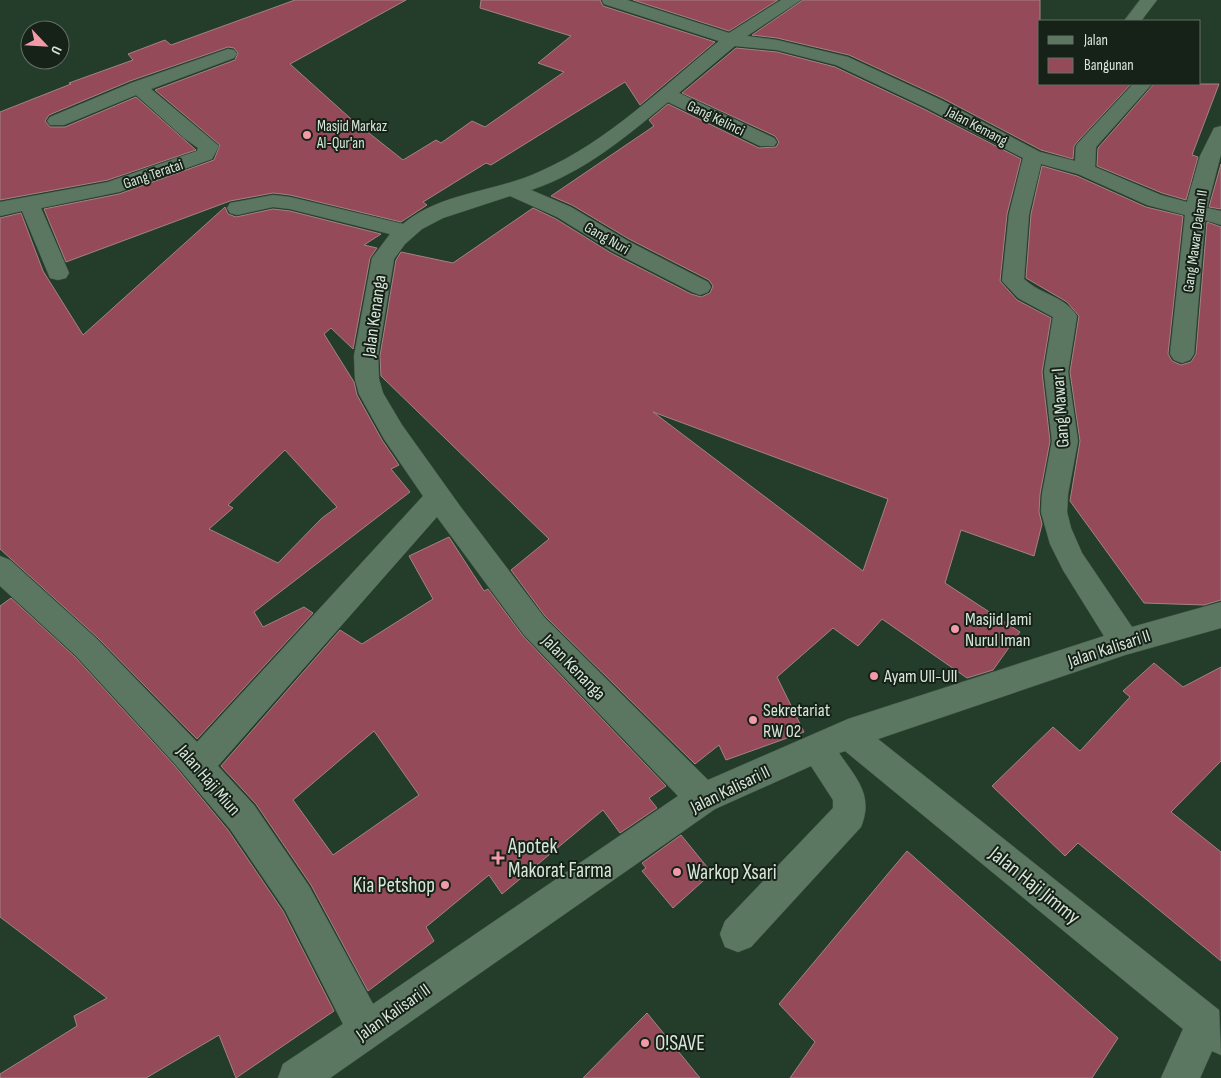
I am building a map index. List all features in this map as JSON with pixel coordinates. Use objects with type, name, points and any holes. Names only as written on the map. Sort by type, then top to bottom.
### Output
[{"type":"street","points":[[610,0],[732,40]]},
{"type":"street","name":"Jalan Kenanga","points":[[703,798],[534,626],[438,497],[393,432],[371,394],[367,379],[366,356],[383,258],[390,246],[405,232],[426,217],[452,207],[514,190],[576,161],[597,148],[732,40],[793,0]]},
{"type":"street","points":[[1133,20],[1149,0]]},
{"type":"street","name":"Jalan Kemang","points":[[732,40],[776,45],[842,61],[934,104],[1033,156],[1085,170],[1154,200],[1221,218]]},
{"type":"street","points":[[57,121],[138,87],[228,54]]},
{"type":"street","points":[[1085,170],[1086,146],[1142,85]]},
{"type":"street","name":"Gang Teratai","points":[[0,209],[112,188],[205,155],[209,146],[191,134],[138,87]]},
{"type":"street","name":"Gang Kelinci","points":[[665,93],[767,142]]},
{"type":"street","name":"Gang Mawar Dalam II","points":[[1182,354],[1196,211],[1211,150],[1221,132]]},
{"type":"street","name":"Gang Mawar I","points":[[1033,156],[1019,214],[1013,281],[1021,290],[1033,298],[1062,310],[1065,316],[1056,364],[1056,387],[1065,440],[1054,498],[1054,513],[1058,530],[1067,552],[1125,642]]},
{"type":"street","name":"Gang Nuri","points":[[514,190],[564,212],[620,246],[700,287]]},
{"type":"street","points":[[237,208],[273,201],[290,203],[405,232]]},
{"type":"street","points":[[29,203],[58,273]]},
{"type":"street","points":[[197,766],[438,497]]},
{"type":"street","name":"Jalan Haji Miun","points":[[0,568],[86,647],[242,817],[297,898],[367,1031]]},
{"type":"street","name":"Jalan Kalisari II","points":[[297,1078],[703,798],[848,734],[1125,642],[1221,615]]},
{"type":"street","name":"Jalan Haji Jimmy","points":[[848,734],[1213,1029]]},
{"type":"street","points":[[738,934],[849,815],[849,796],[817,748]]},
{"type":"street","points":[[1180,1078],[1213,1029]]},
{"type":"building","points":[[295,0],[406,0],[290,64],[350,118],[403,160],[436,140],[441,143],[472,121],[485,127],[564,72],[538,63],[571,36],[480,8],[481,0],[600,0],[603,6],[715,42],[640,105],[625,82],[491,165],[486,163],[423,202],[427,205],[401,222],[290,195],[273,193],[230,201],[66,262],[44,209],[119,194],[214,160],[220,145],[155,90],[235,60],[238,53],[234,48],[228,47],[130,81],[49,115],[45,121],[50,127],[65,127],[136,97],[196,150],[108,180],[0,200],[0,112],[71,84],[69,83],[133,60],[128,54],[165,40],[171,45]]},
{"type":"building","points":[[633,0],[778,0],[729,31]]},
{"type":"building","points":[[803,0],[1040,0],[1040,20],[1038,20],[1038,85],[1130,85],[1074,146],[1073,159],[1041,150],[942,98],[849,55],[777,38],[752,35]]},
{"type":"building","points":[[736,48],[777,52],[835,67],[926,110],[1021,159],[1007,214],[1000,281],[1017,300],[1051,318],[1042,372],[1050,441],[1040,494],[1039,512],[1042,524],[1034,556],[961,530],[945,583],[1020,632],[993,670],[967,678],[882,619],[858,646],[833,628],[777,677],[804,732],[726,760],[719,745],[695,764],[545,616],[511,570],[549,539],[381,376],[380,356],[396,260],[401,252],[453,263],[533,208],[556,219],[611,253],[691,294],[701,297],[710,293],[713,286],[709,280],[629,239],[572,205],[551,196],[654,126],[649,120],[668,104],[759,148],[776,147],[779,142],[775,136],[682,93]],"holes":[[[653,412],[888,499],[863,571]]]},
{"type":"building","points":[[1219,84],[1192,155],[1198,157],[1186,200],[1162,193],[1097,166],[1098,148],[1153,85]]},
{"type":"building","points":[[1221,164],[1221,209],[1209,207]]},
{"type":"building","points":[[1042,166],[1077,176],[1146,207],[1183,216],[1168,354],[1172,361],[1181,365],[1191,362],[1196,354],[1207,222],[1221,227],[1221,600],[1204,605],[1144,603],[1070,501],[1080,441],[1070,372],[1079,316],[1067,302],[1026,278],[1031,214]]},
{"type":"building","points":[[225,207],[228,214],[236,217],[273,209],[290,211],[381,234],[364,245],[377,248],[370,258],[353,349],[331,328],[324,334],[354,382],[357,395],[382,440],[399,465],[391,469],[410,492],[254,612],[263,627],[304,607],[313,613],[197,739],[97,637],[0,549],[0,218],[21,213],[43,271],[83,335]],"holes":[[[285,450],[337,507],[322,518],[278,563],[209,529],[233,508],[228,505]]]},
{"type":"building","points":[[449,537],[484,591],[488,589],[523,636],[666,786],[649,798],[657,808],[620,833],[603,810],[502,894],[489,875],[426,927],[434,941],[368,991],[311,885],[256,804],[221,766],[340,630],[362,644],[433,599],[409,556]],"holes":[[[374,731],[419,795],[333,855],[293,800]]]},
{"type":"building","points":[[11,598],[75,657],[174,765],[228,830],[283,911],[334,1011],[236,1078],[219,1035],[146,1078],[0,1078],[0,1074],[77,1026],[74,1016],[107,998],[0,917],[0,606]]},
{"type":"building","points":[[1154,663],[1183,687],[1221,667],[1221,761],[1171,812],[1221,852],[1221,961],[1078,843],[1065,856],[992,786],[1053,727],[1080,751],[1130,697],[1123,691]]},
{"type":"building","name":"Warkop Xsari","points":[[681,835],[712,873],[673,908],[642,871],[646,868],[642,863]]},
{"type":"building","points":[[907,851],[1118,1038],[1092,1078],[790,1078],[815,1042],[779,1004]]},
{"type":"building","name":"O!SAVE","points":[[647,1013],[700,1078],[583,1078]]},
{"type":"place","name":"Masjid Markaz Al-Qur'an","points":[[307,135]]},
{"type":"place","name":"Masjid Jami Nurul Iman","points":[[955,629]]},
{"type":"place","name":"Ayam Ull-Ull","points":[[874,676]]},
{"type":"place","name":"Sekretariat RW 02","points":[[753,720]]},
{"type":"place","name":"Apotek Makorat Farma","points":[[498,858]]},
{"type":"place","name":"Warkop Xsari","points":[[677,872]]},
{"type":"place","name":"Kia Petshop","points":[[445,885]]},
{"type":"place","name":"O!SAVE","points":[[645,1043]]}]
